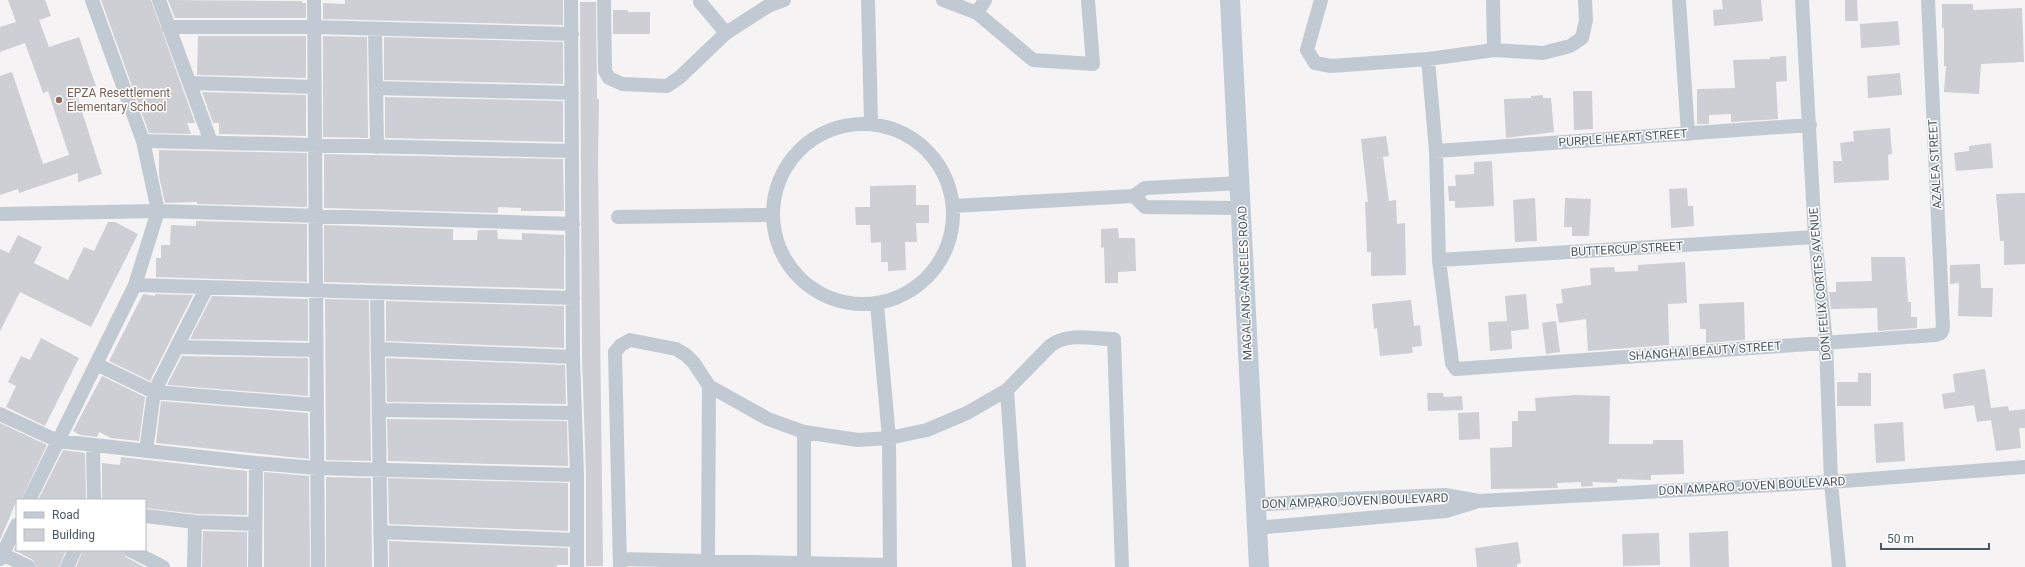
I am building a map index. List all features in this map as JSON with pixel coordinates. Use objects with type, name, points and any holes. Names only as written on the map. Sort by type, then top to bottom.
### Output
[{"type":"main road","name":"MAGALANG-ANGELES ROAD","points":[[1230,0],[1242,208],[1254,505],[1258,567]]},
{"type":"street","points":[[29,499],[135,286],[158,211],[143,141],[92,0]]},
{"type":"street","points":[[158,0],[211,142]]},
{"type":"street","points":[[314,0],[316,468],[318,567]]},
{"type":"street","points":[[571,0],[573,357],[577,475],[577,567]]},
{"type":"street","points":[[604,0],[605,71],[609,78],[615,82],[667,86],[680,77],[726,33],[768,6],[784,0]]},
{"type":"street","points":[[868,0],[871,122]]},
{"type":"street","points":[[943,0],[977,13],[1033,60],[1093,64],[1088,0]]},
{"type":"street","points":[[977,13],[985,0]]},
{"type":"street","points":[[1321,0],[1307,50],[1314,63],[1331,66],[1428,59],[1494,50],[1543,53],[1570,46],[1582,38],[1586,20],[1585,0]]},
{"type":"street","points":[[1493,0],[1494,50]]},
{"type":"street","points":[[1679,0],[1688,134]]},
{"type":"street","name":"DON FELIX CORTES AVENUE","points":[[1802,0],[1815,237],[1826,342],[1831,482],[1839,567]]},
{"type":"street","name":"AZALEA STREET","points":[[1928,0],[1943,328]]},
{"type":"street","points":[[700,2],[726,33]]},
{"type":"street","points":[[168,26],[314,27],[572,34]]},
{"type":"street","points":[[375,29],[377,147]]},
{"type":"street","points":[[1428,59],[1436,151],[1439,260]]},
{"type":"street","points":[[190,83],[315,87]]},
{"type":"street","points":[[376,88],[572,93]]},
{"type":"street","points":[[871,122],[895,129],[912,137],[929,151],[944,171],[954,206],[953,226],[942,258],[925,280],[900,297],[877,304],[849,304],[818,294],[795,276],[782,257],[775,239],[771,215],[776,186],[786,165],[806,143],[832,128],[871,122]]},
{"type":"street","name":"PURPLE HEART STREET","points":[[1436,151],[1810,125]]},
{"type":"street","points":[[143,141],[572,151]]},
{"type":"street","points":[[954,206],[1134,196],[1145,188],[1240,183]]},
{"type":"street","points":[[1134,196],[1145,208],[1242,208]]},
{"type":"street","points":[[0,214],[158,211],[573,224]]},
{"type":"street","points":[[618,217],[771,215]]},
{"type":"street","name":"BUTTERCUP STREET","points":[[1439,260],[1815,237]]},
{"type":"street","name":"SHANGHAI BEAUTY STREET","points":[[1439,260],[1452,363],[1456,369],[1935,335],[1941,333],[1943,328]]},
{"type":"street","points":[[135,286],[573,298]]},
{"type":"street","points":[[146,451],[154,392],[178,347],[206,288]]},
{"type":"street","points":[[377,293],[381,567]]},
{"type":"street","points":[[877,304],[889,438],[890,566],[708,561],[620,563],[615,352],[621,345],[630,340],[676,349],[686,355],[694,363],[709,386],[768,419],[804,432],[858,440],[889,438],[927,430],[967,413],[1007,390],[1057,340],[1066,338],[1114,339],[1122,567]]},
{"type":"street","points":[[178,347],[316,350]]},
{"type":"street","points":[[379,349],[573,357]]},
{"type":"street","points":[[96,364],[154,392],[316,405]]},
{"type":"street","points":[[708,561],[709,386]]},
{"type":"street","points":[[1007,390],[1019,567]]},
{"type":"street","points":[[379,410],[575,413]]},
{"type":"street","points":[[0,414],[58,441],[256,463],[316,468],[577,475]]},
{"type":"street","points":[[804,432],[804,563]]},
{"type":"street","points":[[92,445],[94,499]]},
{"type":"street","points":[[255,567],[254,524],[256,463]]},
{"type":"street","name":"DON AMPARO JOVEN BOULEVARD","points":[[1254,505],[1344,499],[1445,495],[1479,501],[1831,482],[2025,467]]},
{"type":"street","points":[[1396,497],[1397,515]]},
{"type":"street","points":[[1344,499],[1346,520]]},
{"type":"street","points":[[1311,501],[1313,523]]},
{"type":"street","name":"DON AMPARO JOVEN BOULEVARD","points":[[1256,528],[1446,511],[1479,501]]},
{"type":"street","points":[[146,516],[195,522],[254,524]]},
{"type":"street","points":[[194,567],[195,522]]},
{"type":"street","points":[[16,527],[1,556],[28,567]]},
{"type":"street","points":[[380,532],[576,540]]},
{"type":"street","points":[[67,567],[75,551]]},
{"type":"street","points":[[132,551],[163,567]]},
{"type":"building","points":[[8,0],[45,0],[51,16],[39,20],[49,47],[79,37],[96,86],[76,93],[102,174],[78,182],[78,173],[19,193],[18,189],[0,195],[0,76],[12,72],[43,164],[69,155],[48,91],[43,93],[25,43],[0,52],[0,27],[16,22]]},
{"type":"building","points":[[101,0],[151,0],[195,123],[187,123],[191,134],[149,133]]},
{"type":"building","points":[[168,0],[302,1],[302,3],[306,3],[306,18],[175,18]]},
{"type":"building","points":[[345,0],[563,0],[563,25],[323,19],[323,3],[345,4]]},
{"type":"building","points":[[1722,0],[1761,0],[1763,21],[1714,26],[1713,10],[1723,9]]},
{"type":"building","points":[[1845,0],[1857,0],[1858,21],[1845,21]]},
{"type":"building","points":[[580,2],[596,2],[597,99],[599,99],[598,164],[603,566],[586,566],[586,475],[582,357]]},
{"type":"building","points":[[1942,4],[1973,4],[1973,10],[2022,8],[2024,62],[1981,64],[1979,94],[1944,92],[1946,66],[1944,66],[1944,28],[1942,28]]},
{"type":"building","points":[[613,10],[650,12],[650,34],[613,34]]},
{"type":"building","points":[[1898,21],[1900,45],[1861,48],[1860,24]]},
{"type":"building","points":[[198,36],[306,36],[306,78],[197,75]]},
{"type":"building","points":[[323,36],[367,37],[368,138],[323,137]]},
{"type":"building","points":[[384,37],[563,42],[563,84],[384,80]]},
{"type":"building","points":[[1786,56],[1787,81],[1776,82],[1778,119],[1731,122],[1731,114],[1709,115],[1709,124],[1697,124],[1697,89],[1735,88],[1733,60],[1770,59],[1770,57]]},
{"type":"building","points":[[1900,73],[1902,95],[1868,98],[1867,76]]},
{"type":"building","points":[[1573,91],[1592,91],[1593,129],[1574,130]]},
{"type":"building","points":[[202,92],[306,95],[306,136],[219,134],[219,123],[213,123]]},
{"type":"building","points":[[1543,95],[1543,98],[1551,98],[1554,132],[1506,138],[1504,99],[1531,98],[1531,96]]},
{"type":"building","points":[[385,97],[563,101],[563,142],[385,138]]},
{"type":"building","points":[[1890,128],[1892,154],[1888,155],[1889,180],[1834,183],[1833,161],[1842,161],[1840,143],[1854,141],[1853,131]]},
{"type":"building","points":[[1386,136],[1389,156],[1383,157],[1389,201],[1396,200],[1397,224],[1405,223],[1406,275],[1371,276],[1371,252],[1367,252],[1365,202],[1368,202],[1361,139]]},
{"type":"building","points":[[1991,143],[1993,168],[1956,171],[1954,153],[1969,151],[1969,146]]},
{"type":"building","points":[[159,150],[307,153],[307,207],[197,204],[197,202],[165,203],[159,176]]},
{"type":"building","points":[[324,154],[563,159],[564,211],[521,211],[521,208],[498,207],[498,213],[324,208]]},
{"type":"building","points":[[1492,161],[1494,206],[1455,208],[1455,201],[1449,201],[1448,186],[1456,186],[1455,175],[1474,174],[1474,162]]},
{"type":"building","points":[[916,185],[916,205],[929,205],[929,223],[916,223],[917,242],[905,242],[906,270],[888,271],[888,262],[881,262],[881,242],[871,243],[870,225],[856,225],[855,207],[870,207],[870,186]]},
{"type":"building","points":[[1687,188],[1688,206],[1693,206],[1694,226],[1671,228],[1669,189]]},
{"type":"building","points":[[2025,193],[2025,264],[2004,265],[2004,241],[2000,241],[1996,194]]},
{"type":"building","points":[[1535,198],[1537,241],[1515,242],[1513,200]]},
{"type":"building","points":[[1565,198],[1591,199],[1589,236],[1572,236],[1572,227],[1564,227]]},
{"type":"building","points":[[196,221],[307,224],[307,282],[156,277],[156,258],[161,258],[161,245],[170,245],[171,225],[196,226]]},
{"type":"building","points":[[108,222],[115,222],[138,234],[91,327],[20,292],[0,331],[0,249],[9,253],[18,235],[42,247],[34,263],[68,280],[84,247],[94,251]]},
{"type":"building","points":[[324,225],[453,229],[453,240],[477,240],[478,230],[497,230],[498,239],[522,240],[522,233],[564,235],[564,289],[324,282]]},
{"type":"building","points":[[1118,228],[1119,238],[1135,238],[1136,271],[1118,272],[1118,283],[1105,283],[1104,247],[1101,248],[1101,229]]},
{"type":"building","points":[[1871,257],[1905,257],[1908,302],[1911,302],[1911,317],[1917,317],[1917,328],[1878,331],[1877,308],[1831,309],[1829,292],[1836,292],[1836,282],[1872,281]]},
{"type":"building","points":[[1685,262],[1687,303],[1668,304],[1669,345],[1588,351],[1586,319],[1559,323],[1556,304],[1563,303],[1561,289],[1591,285],[1590,268],[1614,267],[1615,272],[1638,271],[1638,265]]},
{"type":"building","points":[[1980,264],[1981,288],[1993,288],[1992,317],[1958,316],[1959,283],[1950,284],[1950,265]]},
{"type":"building","points":[[143,294],[155,296],[155,294],[193,295],[150,381],[109,361]]},
{"type":"building","points":[[1526,294],[1529,329],[1511,331],[1512,349],[1490,351],[1488,322],[1507,321],[1505,296]]},
{"type":"building","points":[[212,296],[308,299],[308,341],[190,339]]},
{"type":"building","points":[[325,299],[369,300],[371,461],[326,460]]},
{"type":"building","points":[[1411,300],[1414,326],[1420,325],[1422,346],[1412,347],[1413,353],[1380,356],[1377,328],[1374,329],[1372,304]]},
{"type":"building","points":[[386,301],[564,306],[564,348],[386,341]]},
{"type":"building","points":[[1744,302],[1745,340],[1706,343],[1706,329],[1700,329],[1699,304]]},
{"type":"building","points":[[1556,321],[1560,352],[1546,354],[1542,323]]},
{"type":"building","points":[[41,338],[79,358],[45,426],[6,407],[16,386],[8,382],[21,356],[30,360]]},
{"type":"building","points":[[182,356],[308,358],[308,396],[167,385]]},
{"type":"building","points":[[386,358],[565,365],[566,404],[387,402]]},
{"type":"building","points":[[1985,369],[1991,408],[2008,406],[2009,411],[2025,409],[2025,428],[2019,428],[2021,448],[1996,451],[1991,420],[1977,422],[1974,405],[1944,409],[1942,394],[1955,392],[1953,374]]},
{"type":"building","points":[[1858,373],[1871,373],[1871,406],[1837,406],[1837,382],[1858,382]]},
{"type":"building","points":[[102,376],[145,397],[139,441],[111,438],[99,432],[97,437],[80,435],[73,431]]},
{"type":"building","points":[[1427,393],[1443,393],[1444,397],[1462,396],[1463,410],[1428,411]]},
{"type":"building","points":[[1574,395],[1610,396],[1609,444],[1653,444],[1653,440],[1683,440],[1684,474],[1651,475],[1651,480],[1617,479],[1617,483],[1592,482],[1593,486],[1581,487],[1581,482],[1557,483],[1558,488],[1491,489],[1490,448],[1512,447],[1512,421],[1518,421],[1518,411],[1536,411],[1535,398]]},
{"type":"building","points":[[161,401],[308,413],[309,459],[156,443]]},
{"type":"building","points":[[1479,412],[1480,439],[1459,440],[1458,413]]},
{"type":"building","points":[[387,419],[567,421],[568,466],[388,461]]},
{"type":"building","points":[[1903,422],[1905,461],[1876,463],[1874,424]]},
{"type":"building","points":[[0,423],[47,445],[21,499],[16,499],[16,502],[0,540]]},
{"type":"building","points":[[63,450],[85,453],[86,499],[38,499]]},
{"type":"building","points":[[121,457],[247,471],[247,515],[196,514],[146,508],[146,499],[102,499],[102,463],[120,465]]},
{"type":"building","points":[[264,472],[309,476],[310,567],[264,567]]},
{"type":"building","points":[[326,477],[371,478],[372,567],[326,567]]},
{"type":"building","points":[[388,478],[568,483],[568,531],[389,524]]},
{"type":"building","points":[[203,531],[247,532],[247,567],[202,567]]},
{"type":"building","points":[[1728,531],[1729,567],[1690,567],[1689,533]]},
{"type":"building","points":[[1659,533],[1660,565],[1623,566],[1622,534]]},
{"type":"building","points":[[389,541],[568,548],[568,565],[557,565],[557,567],[389,567]]},
{"type":"building","points":[[1518,542],[1521,563],[1517,564],[1517,567],[1477,567],[1475,548]]},
{"type":"building","points":[[16,546],[16,551],[66,551],[59,567],[37,567],[33,560],[14,550]]},
{"type":"building","points":[[83,551],[123,551],[126,557],[144,567],[76,567]]},
{"type":"place","name":"EPZA Resettlement Elementary School","points":[[59,100]]}]
